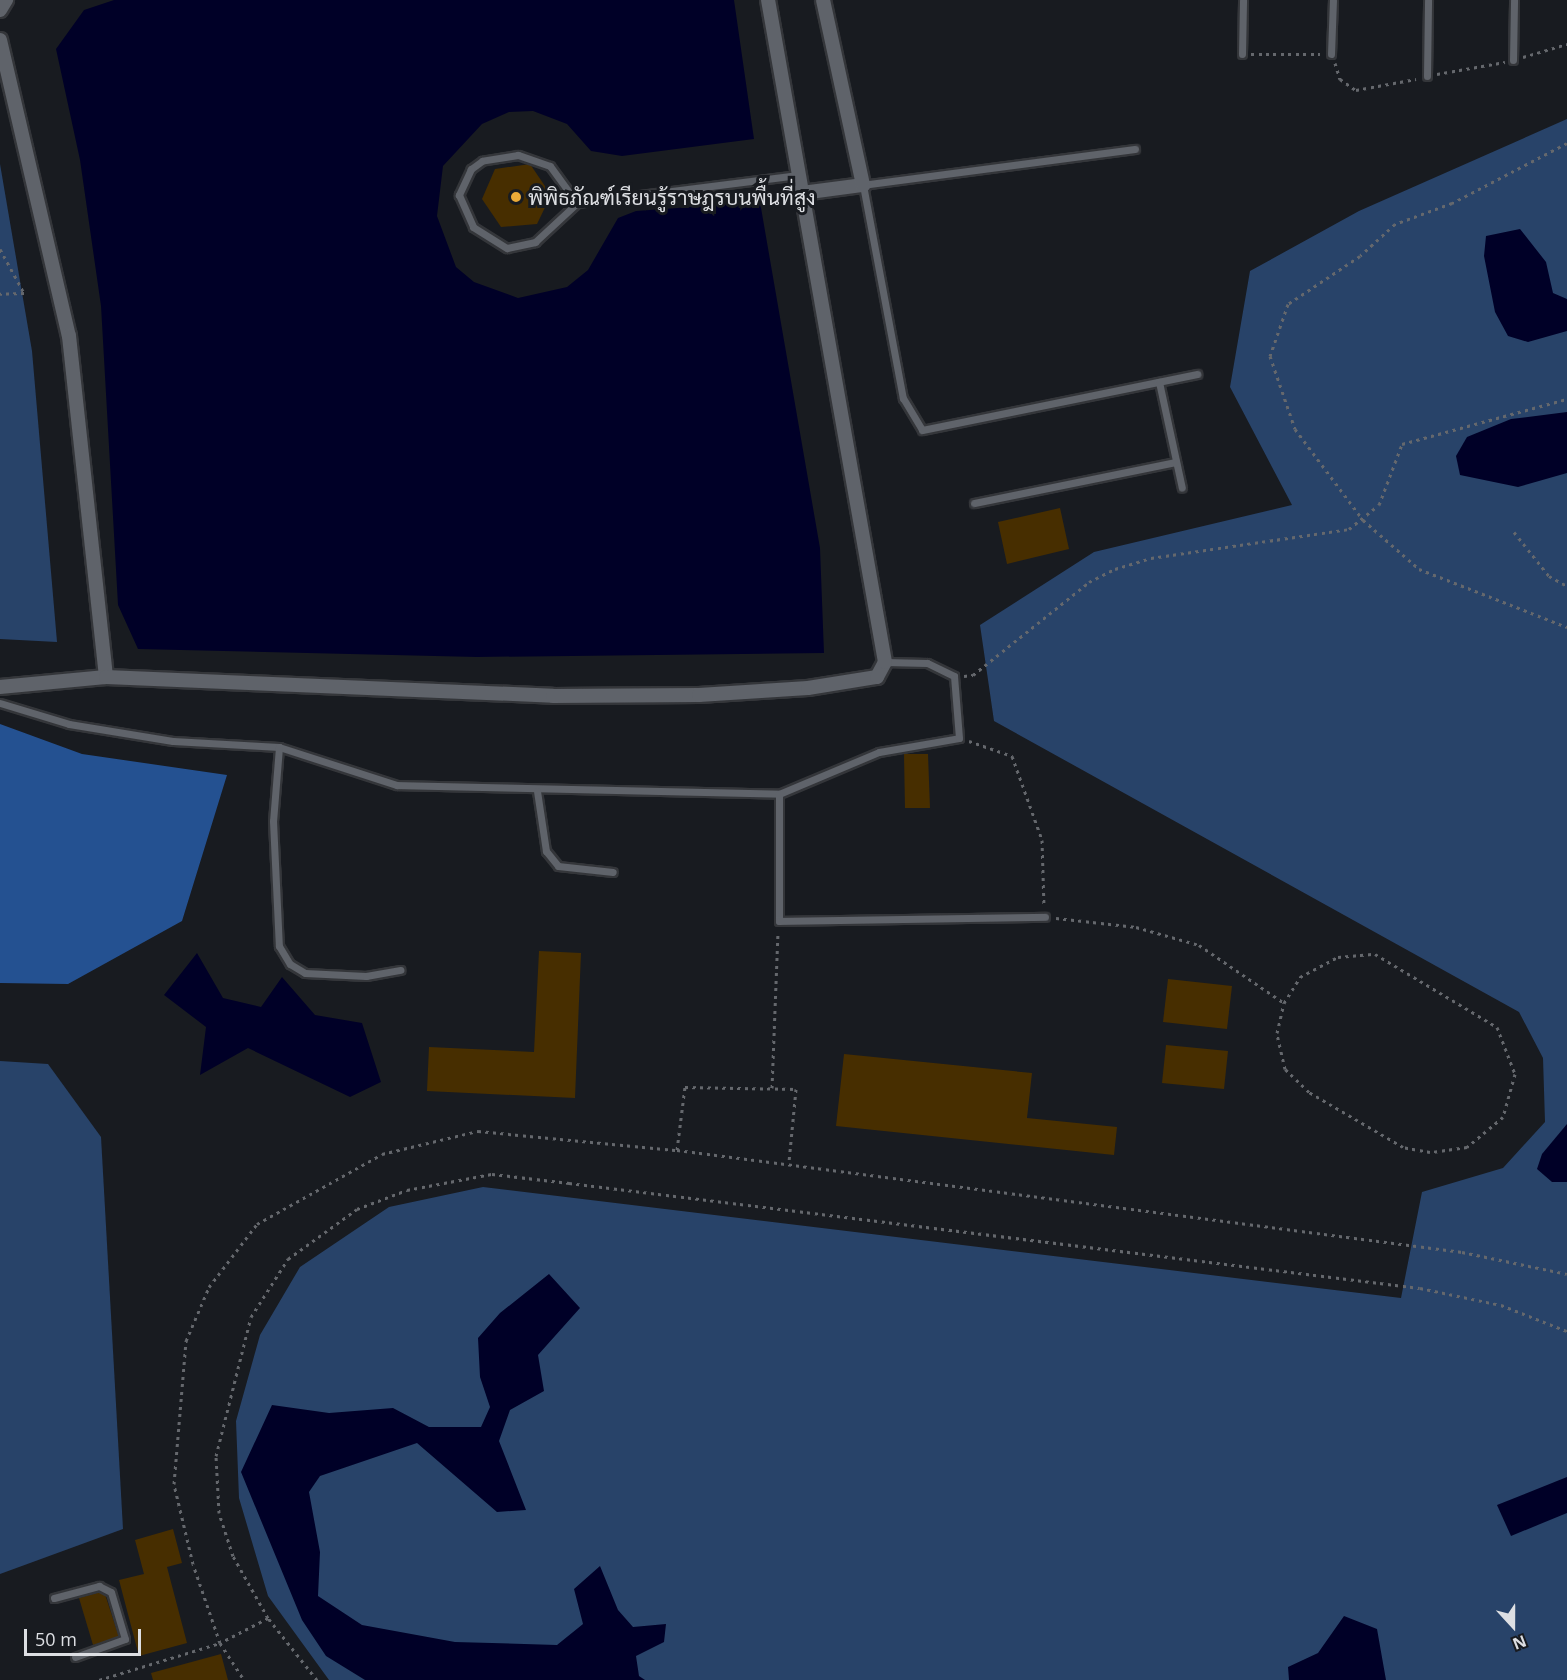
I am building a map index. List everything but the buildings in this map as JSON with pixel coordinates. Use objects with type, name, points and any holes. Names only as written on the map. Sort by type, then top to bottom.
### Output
[{"type":"street","points":[[0,10],[6,0]]},
{"type":"street","points":[[0,687],[106,677],[553,696],[699,695],[858,683],[877,677],[885,662],[768,0]]},
{"type":"street","points":[[802,193],[863,185],[823,0]]},
{"type":"street","points":[[0,40],[69,336],[106,677]]},
{"type":"lane","points":[[1242,54],[1243,0]]},
{"type":"lane","points":[[1332,54],[1333,0]]},
{"type":"lane","points":[[1427,76],[1428,0]]},
{"type":"lane","points":[[1514,0],[1514,60]]},
{"type":"lane","points":[[1135,149],[863,185],[903,398],[922,430],[1197,374]]},
{"type":"lane","points":[[577,203],[550,166],[518,155],[483,161],[471,169],[459,195],[473,227],[507,248],[535,242],[577,203],[798,174]]},
{"type":"lane","points":[[1159,382],[1182,488]]},
{"type":"lane","points":[[974,503],[1176,462]]},
{"type":"lane","points":[[0,703],[69,724],[173,741],[279,747],[397,785],[537,791],[779,794],[868,755],[959,738],[954,676],[927,663],[885,662]]},
{"type":"lane","points":[[279,747],[273,821],[279,946],[290,964],[304,973],[366,976],[400,970]]},
{"type":"lane","points":[[537,791],[546,850],[558,866],[613,872]]},
{"type":"lane","points":[[779,794],[779,921],[1045,916]]},
{"type":"lane","points":[[54,1598],[99,1586],[111,1592],[124,1639],[75,1657]]},
{"type":"path","points":[[1242,54],[1332,54],[1340,79],[1356,90],[1514,60],[1567,44]]},
{"type":"path","points":[[1567,143],[1452,203],[1395,224],[1360,256],[1288,304],[1270,356],[1277,385],[1295,429],[1363,520],[1419,569],[1567,627]]},
{"type":"path","points":[[0,249],[24,292],[0,294]]},
{"type":"path","points":[[954,676],[974,675],[1089,582],[1115,569],[1150,558],[1338,532],[1363,520],[1379,505],[1402,444],[1567,399]]},
{"type":"path","points":[[1514,532],[1549,576],[1567,586]]},
{"type":"path","points":[[959,738],[1012,756],[1042,840],[1045,916],[1136,927],[1199,945],[1284,1003]]},
{"type":"path","points":[[772,1088],[779,921]]},
{"type":"path","points":[[1375,954],[1497,1027],[1515,1074],[1503,1118],[1467,1147],[1430,1152],[1403,1147],[1309,1092],[1285,1069],[1277,1033],[1284,1003],[1300,977],[1338,957],[1375,954]]},
{"type":"path","points":[[677,1150],[685,1087],[796,1089],[789,1162]]},
{"type":"path","points":[[244,1680],[220,1643],[174,1484],[186,1341],[209,1287],[257,1224],[382,1154],[478,1131],[677,1150],[789,1162],[1462,1252],[1567,1274]]},
{"type":"path","points":[[317,1680],[268,1618],[233,1556],[218,1502],[216,1456],[251,1317],[288,1259],[357,1209],[407,1190],[492,1174],[593,1186],[1420,1288],[1501,1305],[1567,1330]]},
{"type":"path","points":[[99,1680],[220,1643],[268,1618]]},
{"type":"shaded area","points":[[114,0],[734,0],[754,139],[622,156],[591,151],[567,124],[533,111],[509,112],[482,124],[443,166],[437,216],[456,267],[474,282],[518,298],[567,287],[588,270],[618,218],[636,211],[760,202],[820,548],[824,653],[477,657],[138,649],[118,605],[101,306],[80,160],[56,49],[84,10]]},
{"type":"shaded area","points":[[1567,119],[1567,1680],[329,1680],[268,1596],[239,1498],[236,1421],[260,1335],[300,1267],[389,1207],[483,1187],[1401,1298],[1422,1192],[1503,1168],[1545,1122],[1543,1058],[1519,1012],[994,721],[980,625],[1094,552],[1292,505],[1230,387],[1250,271],[1359,211]]},
{"type":"shaded area","points":[[0,164],[32,351],[57,642],[0,639]]},
{"type":"shaded area","points":[[1520,229],[1546,262],[1553,293],[1567,299],[1567,331],[1528,342],[1508,336],[1495,312],[1484,256],[1486,236]]},
{"type":"shaded area","points":[[1567,412],[1567,473],[1518,487],[1460,475],[1456,456],[1467,437],[1511,419]]},
{"type":"shaded area","points":[[0,724],[82,754],[227,775],[182,921],[68,984],[0,983]]},
{"type":"shaded area","points":[[197,953],[223,998],[261,1007],[282,977],[315,1015],[362,1023],[381,1082],[350,1097],[248,1048],[200,1075],[206,1027],[164,995]]},
{"type":"shaded area","points":[[0,1061],[48,1064],[101,1137],[123,1529],[0,1574]]},
{"type":"shaded area","points":[[1567,1124],[1567,1182],[1552,1182],[1537,1169],[1542,1154]]},
{"type":"shaded area","points":[[549,1274],[580,1308],[538,1355],[544,1391],[510,1410],[499,1441],[526,1510],[497,1512],[417,1443],[320,1476],[309,1492],[320,1552],[318,1596],[362,1625],[455,1642],[557,1645],[583,1624],[574,1589],[600,1566],[618,1610],[633,1627],[666,1624],[664,1642],[636,1656],[639,1676],[645,1680],[365,1680],[326,1656],[302,1620],[241,1472],[272,1405],[329,1413],[393,1408],[429,1427],[481,1427],[490,1407],[480,1377],[478,1338],[500,1313]]},
{"type":"shaded area","points":[[1567,1477],[1567,1513],[1511,1536],[1497,1505]]},
{"type":"shaded area","points":[[1344,1616],[1377,1629],[1386,1680],[1289,1680],[1288,1667],[1318,1653]]},
{"type":"place","name":"พิพิธภัณฑ์เรียนรู้ราษฎรบนพื้นที่สูง","points":[[516,197]]}]
